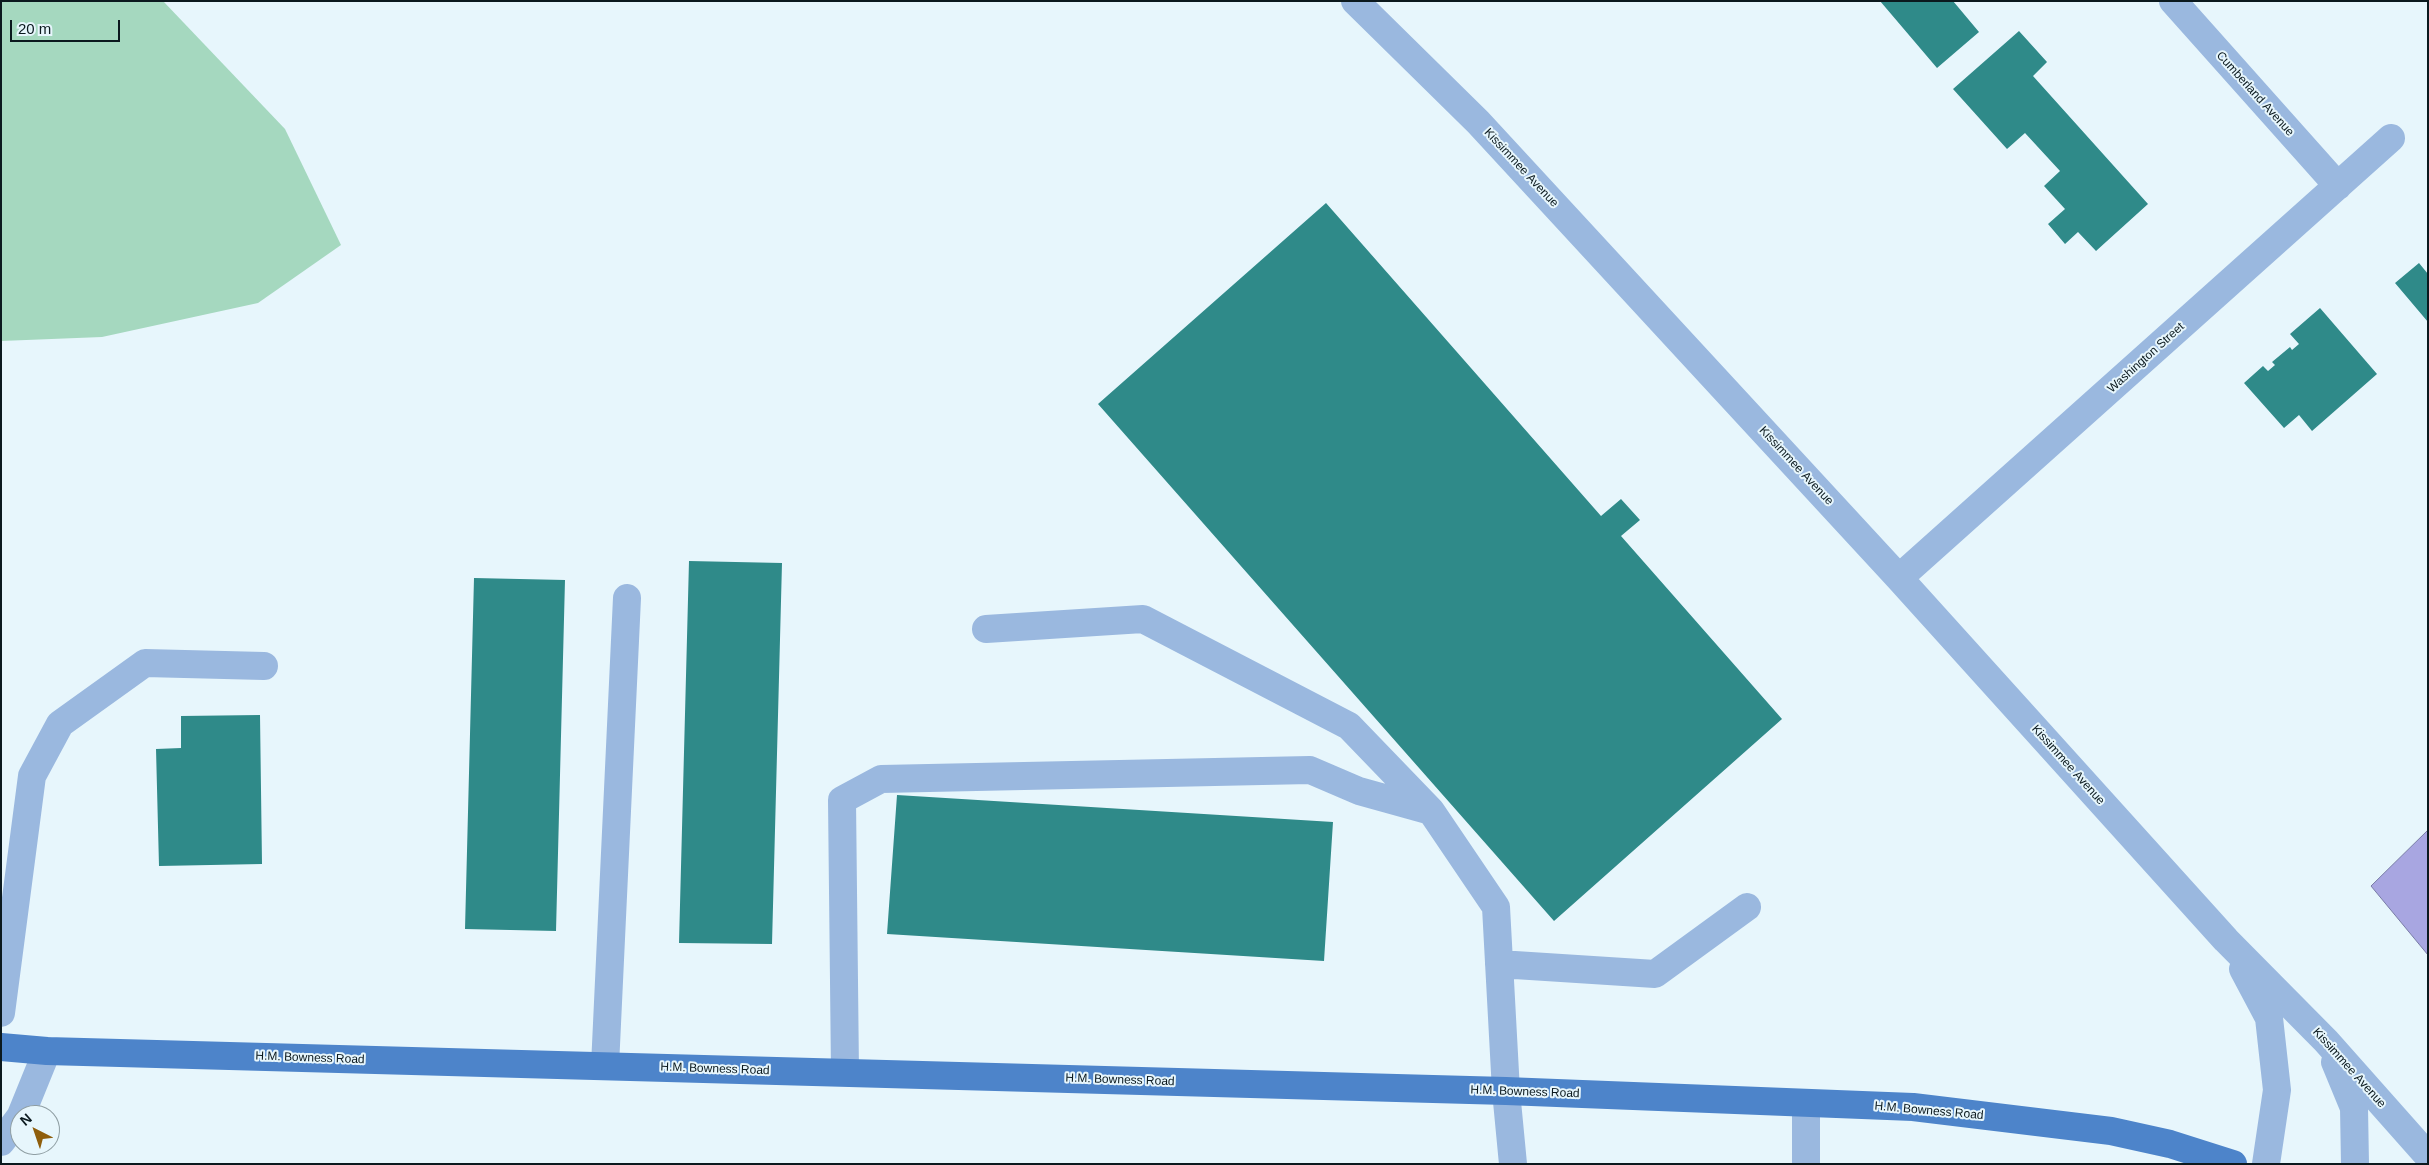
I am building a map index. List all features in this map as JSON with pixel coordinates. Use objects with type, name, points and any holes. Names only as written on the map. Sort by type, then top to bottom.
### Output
[{"type":"main road","name":"H.M. Bowness Road","points":[[1,1048],[47,1051],[1506,1090],[1913,1108],[2111,1131],[2170,1144],[2233,1164]]},
{"type":"street","name":"Kissimmee Avenue","points":[[1355,1],[1478,122],[1899,578],[2226,940],[2326,1041],[2428,1156]]},
{"type":"street","name":"Cumberland Avenue","points":[[2173,1],[2338,186]]},
{"type":"street","name":"Washington Street","points":[[1899,578],[2391,138]]},
{"type":"street","points":[[604,1066],[628,598]]},
{"type":"street","points":[[986,629],[1143,619],[1349,726],[1431,811],[1496,907],[1506,1090],[1513,1164]]},
{"type":"street","points":[[1,1013],[32,776],[60,724],[145,662],[264,666]]},
{"type":"street","points":[[845,1072],[842,800],[880,779],[1310,770],[1359,791],[1431,811]]},
{"type":"street","points":[[1499,964],[1655,974],[1747,907]]},
{"type":"street","name":"Kissimmee Avenue","points":[[2226,940],[2269,1018],[2277,1090],[2266,1164]]},
{"type":"street","points":[[2326,1041],[2354,1108],[2355,1164]]},
{"type":"street","points":[[25,1105],[47,1051]]},
{"type":"street","points":[[1806,1103],[1806,1164]]},
{"type":"street","points":[[1,1142],[10,1130]]},
{"type":"green space","points":[[1,1],[163,1],[285,129],[341,245],[258,303],[102,337],[1,341]]},
{"type":"water","points":[[2428,830],[2428,955],[2371,886]]},
{"type":"building","points":[[1880,1],[1953,1],[1979,32],[1937,68]]},
{"type":"building","points":[[2019,31],[2047,62],[2033,76],[2148,204],[2096,251],[2078,232],[2065,244],[2048,224],[2065,209],[2044,186],[2060,171],[2025,133],[2007,149],[1953,89]]},
{"type":"building","points":[[1326,203],[1601,516],[1621,499],[1640,520],[1621,536],[1782,719],[1554,921],[1098,404]]},
{"type":"building","points":[[2419,263],[2428,274],[2428,322],[2395,283]]},
{"type":"building","points":[[2320,308],[2377,374],[2312,431],[2299,415],[2284,428],[2244,383],[2263,366],[2268,371],[2275,365],[2272,362],[2290,347],[2292,350],[2299,344],[2290,334]]},
{"type":"building","points":[[689,561],[782,563],[772,944],[679,943]]},
{"type":"building","points":[[474,578],[565,580],[556,931],[465,929]]},
{"type":"building","points":[[260,715],[262,864],[159,866],[156,749],[181,748],[181,716]]},
{"type":"building","points":[[897,795],[1333,822],[1324,961],[887,934]]}]
